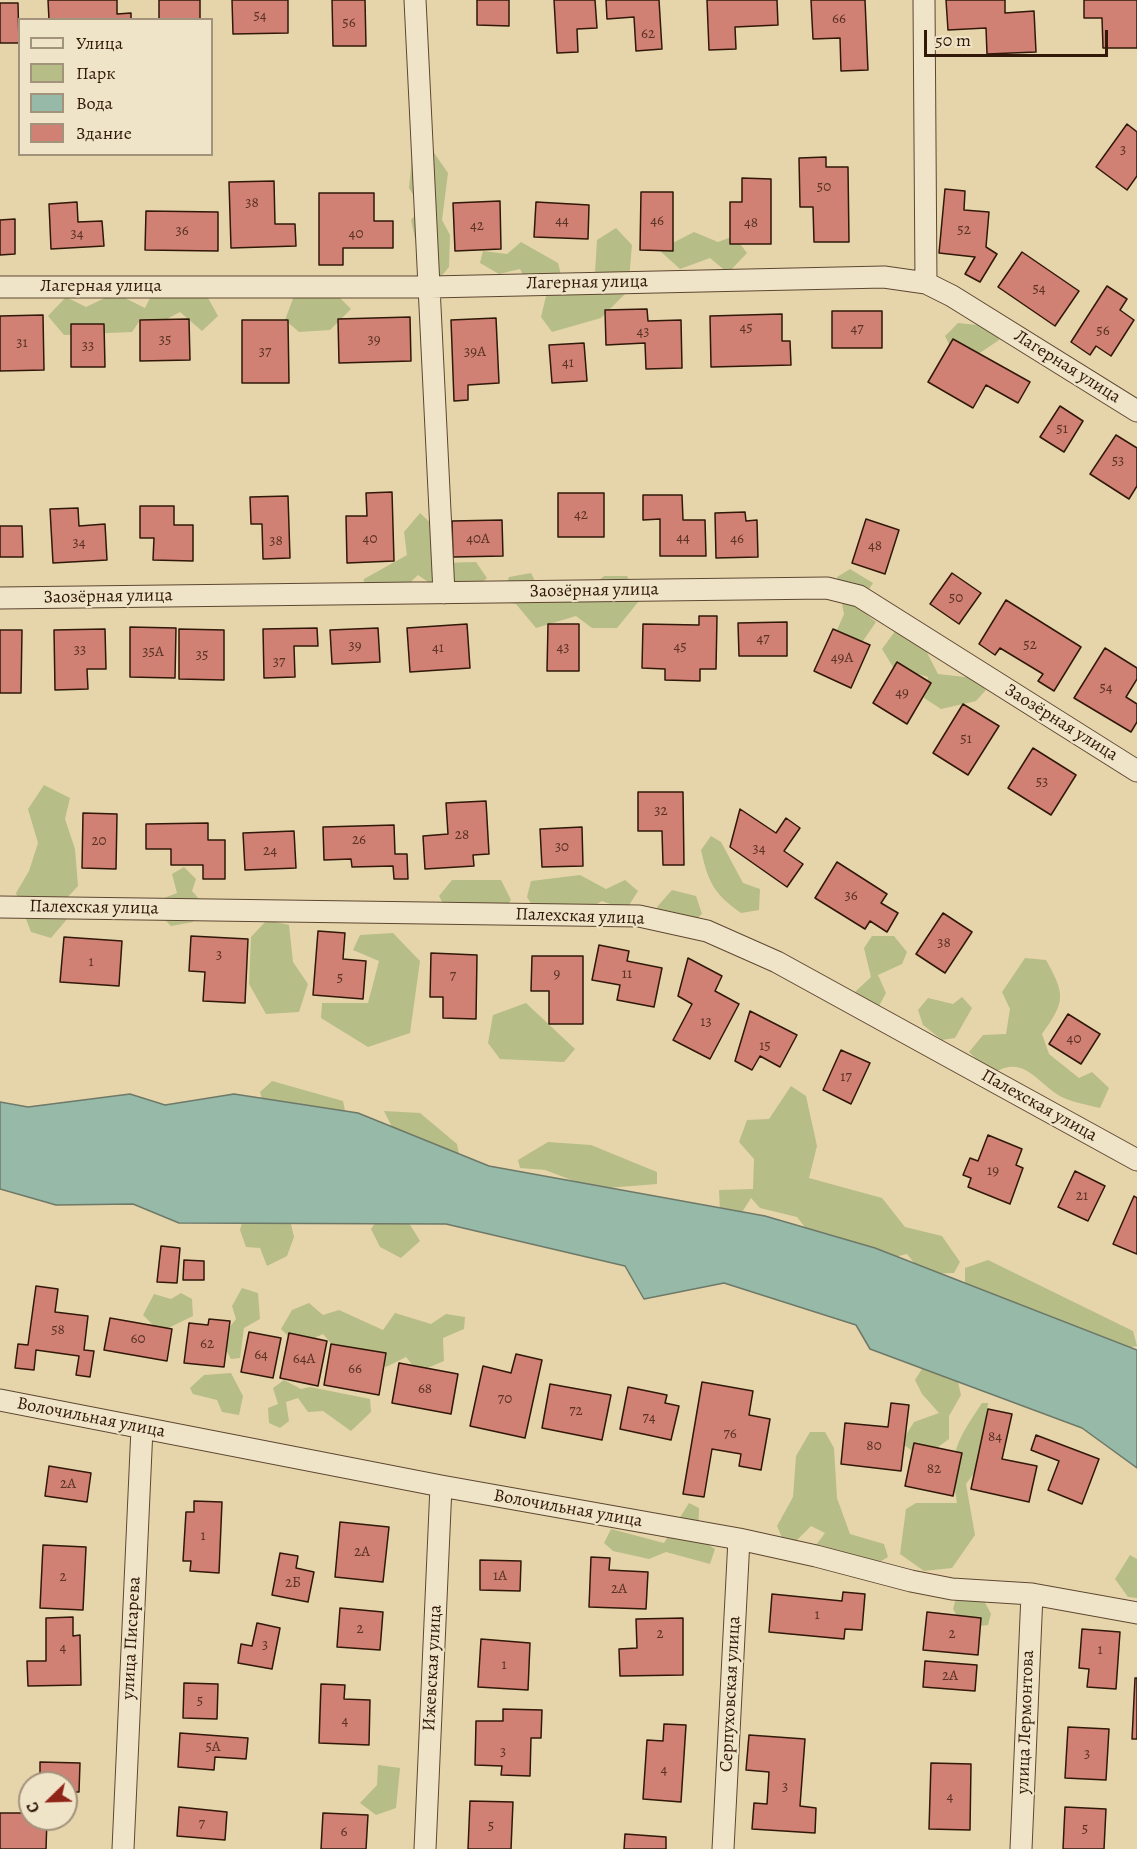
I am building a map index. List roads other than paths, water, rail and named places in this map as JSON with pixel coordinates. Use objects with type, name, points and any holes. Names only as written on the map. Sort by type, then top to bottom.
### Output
[{"type":"street","points":[[415,0],[431,287],[444,593]]},
{"type":"street","points":[[924,0],[926,284]]},
{"type":"street","name":"Лагерная улица","points":[[0,287],[431,287],[884,277],[926,284],[952,296],[1137,411]]},
{"type":"street","name":"Заозёрная улица","points":[[0,598],[827,588],[859,596],[1137,771]]},
{"type":"street","name":"Палехская улица","points":[[0,907],[639,916],[696,929],[777,962],[1137,1160]]},
{"type":"street","name":"Волочильная улица","points":[[0,1400],[441,1486],[739,1539],[952,1589],[1032,1594],[1137,1613]]},
{"type":"street","name":"улица Писарева","points":[[123,1849],[142,1428]]},
{"type":"street","name":"Ижевская улица","points":[[425,1849],[441,1486]]},
{"type":"street","name":"Серпуховская улица","points":[[723,1849],[739,1539]]},
{"type":"street","name":"улица Лермонтова","points":[[1021,1849],[1032,1594]]},
{"type":"water","points":[[130,1094],[165,1105],[234,1094],[358,1113],[489,1166],[765,1216],[875,1248],[1137,1350],[1137,1468],[1082,1428],[870,1349],[856,1325],[724,1283],[644,1299],[625,1266],[446,1224],[179,1223],[133,1204],[56,1205],[0,1189],[0,1102],[28,1107]]}]
